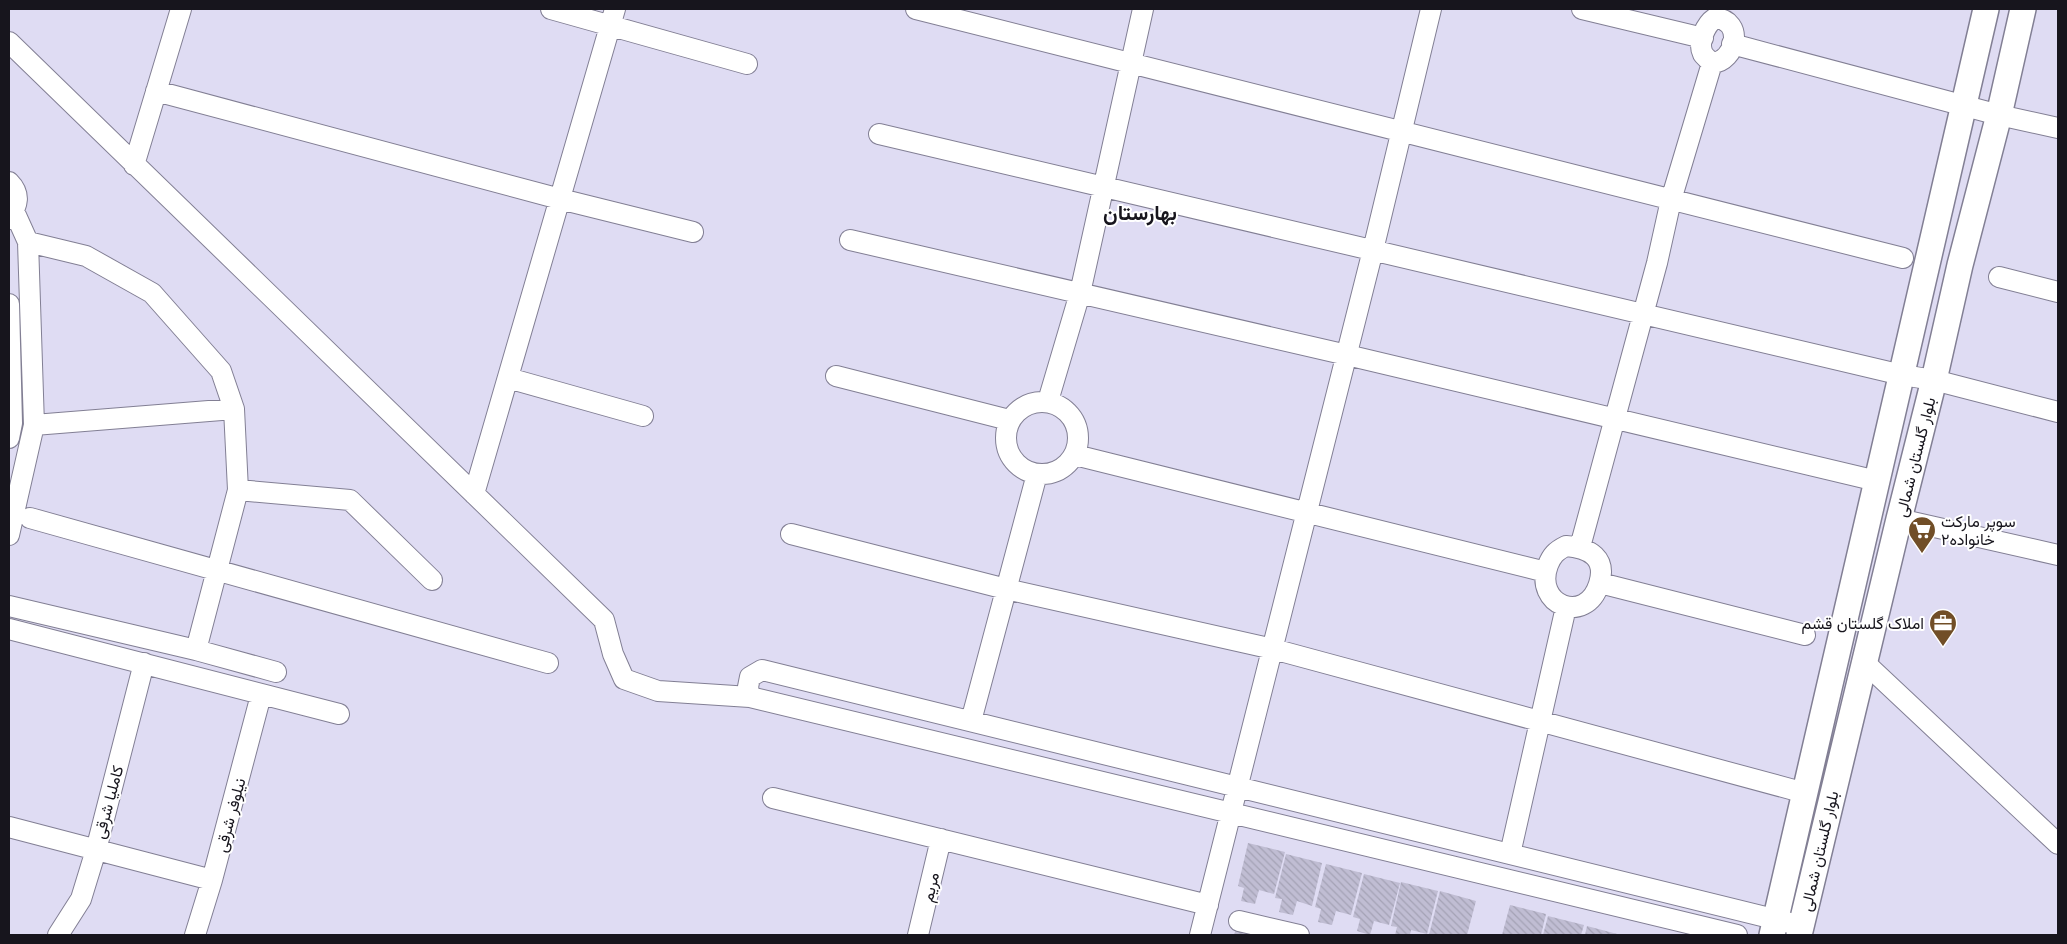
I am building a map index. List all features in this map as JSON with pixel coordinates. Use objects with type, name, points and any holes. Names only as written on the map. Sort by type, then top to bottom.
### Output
[{"type":"street","points":[[134,165],[180,9]]},
{"type":"street","points":[[551,9],[613,17],[747,64]]},
{"type":"street","points":[[916,9],[1903,258]]},
{"type":"street","points":[[1048,401],[1080,293],[1144,9]]},
{"type":"street","points":[[1200,935],[1347,355],[1432,9]]},
{"type":"street","points":[[1582,9],[1703,38]]},
{"type":"street","name":"بلوار گلستان شمالی","points":[[1774,927],[1986,9]]},
{"type":"street","name":"بلوار گلستان شمالی","points":[[1800,931],[1934,380],[1960,265],[1999,115],[2023,9]]},
{"type":"street","points":[[1723,13],[1732,26],[1734,33],[1732,44],[1729,55],[1718,62],[1712,63],[1703,54],[1703,38],[1709,22],[1723,13]]},
{"type":"street","points":[[474,494],[613,17]]},
{"type":"street","points":[[9,42],[604,620],[613,654],[624,679],[658,691],[750,697],[1738,935]]},
{"type":"street","points":[[1732,44],[1963,106],[2058,128]]},
{"type":"street","points":[[1580,547],[1643,314],[1671,200],[1712,63]]},
{"type":"street","points":[[156,91],[560,199],[693,232]]},
{"type":"street","points":[[879,134],[1902,375],[1934,380],[2058,412]]},
{"type":"street","points":[[9,182],[16,189],[18,201],[11,215],[28,242],[34,425],[9,535]]},
{"type":"street","points":[[850,240],[1347,355],[1877,481]]},
{"type":"street","points":[[28,242],[86,256],[152,293],[220,371],[234,409],[238,490],[196,650]]},
{"type":"street","points":[[1999,277],[2058,292]]},
{"type":"street","points":[[9,304],[10,428]]},
{"type":"street","points":[[836,376],[1009,420]]},
{"type":"street","points":[[508,378],[643,416]]},
{"type":"street","points":[[1048,401],[1069,412],[1079,432],[1075,455],[1059,470],[1036,474],[1016,464],[1006,443],[1009,420],[1026,405],[1048,401]]},
{"type":"street","points":[[34,425],[234,409]]},
{"type":"street","points":[[1075,455],[1546,572]]},
{"type":"street","points":[[971,721],[1036,474]]},
{"type":"street","points":[[238,490],[350,500],[432,580]]},
{"type":"street","points":[[30,518],[548,663]]},
{"type":"street","points":[[1899,519],[2058,555]]},
{"type":"street","points":[[790,534],[1006,589],[1272,649],[1804,793]]},
{"type":"street","points":[[1566,546],[1580,547],[1589,551],[1598,559],[1602,568],[1600,583],[1594,596],[1586,604],[1577,608],[1566,607],[1555,602],[1544,585],[1546,572],[1556,551],[1566,546]]},
{"type":"street","points":[[1600,583],[1805,635]]},
{"type":"street","points":[[9,606],[196,650],[276,672]]},
{"type":"street","points":[[1510,854],[1566,607]]},
{"type":"street","points":[[9,629],[339,714]]},
{"type":"street","points":[[1864,662],[2058,844]]},
{"type":"street","name":"کاملیا شرقی","points":[[58,935],[81,899],[96,850],[144,663]]},
{"type":"street","points":[[750,697],[748,687],[750,677],[762,670],[1510,854],[1774,927],[1800,931]]},
{"type":"street","points":[[1828,690],[1856,696]]},
{"type":"street","name":"نیلوفر شرقی","points":[[195,935],[212,880],[261,695]]},
{"type":"street","points":[[773,798],[1208,905]]},
{"type":"street","points":[[9,826],[212,880]]},
{"type":"street","name":"مریم","points":[[918,935],[941,840]]},
{"type":"street","points":[[1239,921],[1299,935]]},
{"type":"building","points":[[1248,843],[1285,852],[1274,894],[1259,890],[1255,904],[1241,901],[1244,888],[1238,886]]},
{"type":"building","points":[[1286,854],[1322,863],[1312,906],[1297,901],[1293,915],[1279,912],[1282,899],[1275,898]]},
{"type":"building","points":[[1326,864],[1362,873],[1351,915],[1336,911],[1332,925],[1318,922],[1321,909],[1315,907]]},
{"type":"building","points":[[1364,874],[1400,883],[1389,925],[1374,921],[1370,935],[1357,931],[1360,919],[1353,917]]},
{"type":"building","points":[[1401,882],[1438,891],[1427,934],[1411,930],[1410,935],[1395,935],[1397,927],[1391,926]]},
{"type":"building","points":[[1440,891],[1476,901],[1467,935],[1429,935]]},
{"type":"building","points":[[1510,905],[1546,914],[1541,935],[1502,935]]},
{"type":"building","points":[[1548,916],[1584,925],[1581,935],[1543,935]]},
{"type":"building","points":[[1587,926],[1621,935],[1585,935]]},
{"type":"building","points":[[1236,929],[1250,933],[1249,935],[1234,935]]},
{"type":"place","name":"سوپر ماركت خانواده٢","points":[[1922,554]]},
{"type":"place","name":"املاک گلستان قشم","points":[[1943,647]]},
{"type":"district","name":"بهارستان","points":[[1140,213]]}]
